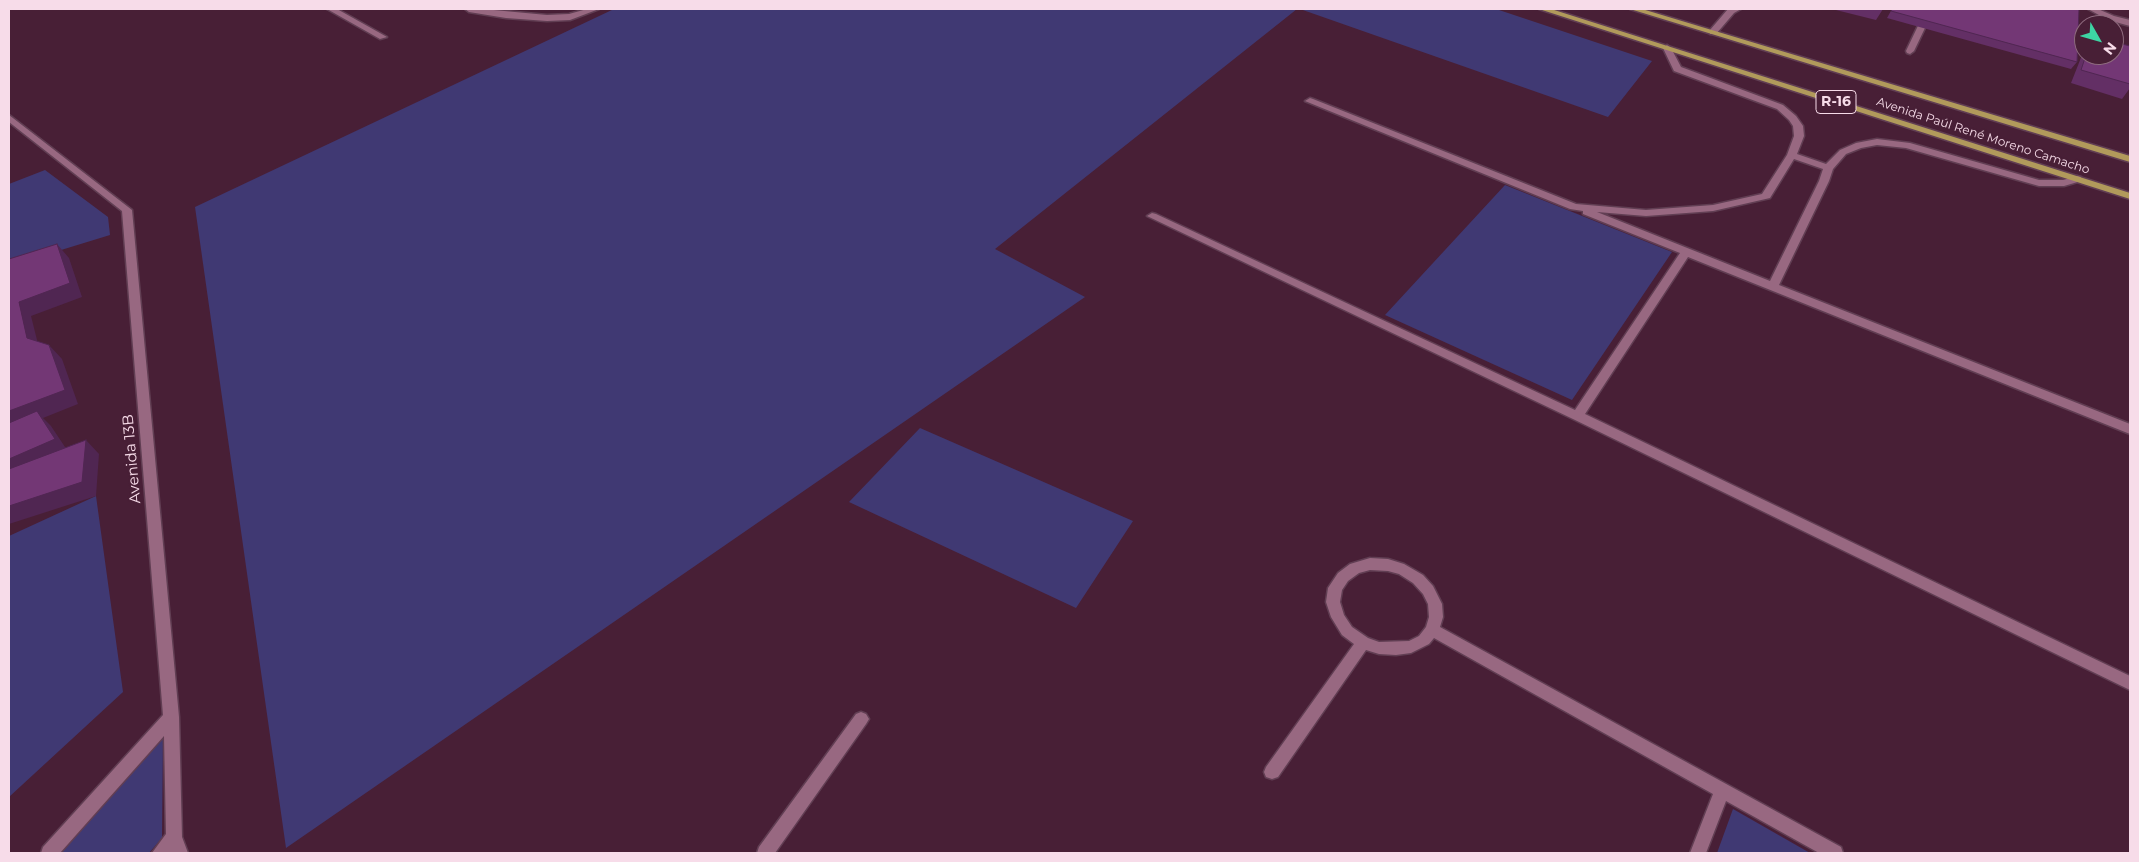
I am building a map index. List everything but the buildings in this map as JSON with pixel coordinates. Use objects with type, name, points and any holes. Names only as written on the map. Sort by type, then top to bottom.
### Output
[{"type":"main road","name":"Avenida Paúl René Moreno Camacho","points":[[1543,9],[2130,196]]},
{"type":"main road","name":"Avenida Paúl René Moreno Camacho","points":[[1634,9],[2130,159]]},
{"type":"street","points":[[331,9],[383,37]]},
{"type":"street","points":[[468,9],[506,15],[570,17],[595,9]]},
{"type":"street","points":[[506,15],[519,9]]},
{"type":"street","points":[[1713,32],[1731,11],[1737,9]]},
{"type":"street","points":[[1910,51],[1930,9]]},
{"type":"street","points":[[2092,9],[2110,18],[2130,23]]},
{"type":"street","points":[[1574,207],[1646,213],[1713,208],[1766,196],[1792,155],[1799,131],[1793,118],[1785,110],[1679,70],[1674,66],[1667,48]]},
{"type":"street","points":[[1310,101],[2130,429]]},
{"type":"street","name":"Avenida 13B","points":[[9,118],[127,210],[171,717],[174,837],[180,853]]},
{"type":"street","points":[[1773,286],[1824,182],[1828,168],[1850,148],[1867,143],[1886,142],[1917,147],[2039,183],[2064,183],[2077,179]]},
{"type":"street","points":[[1792,155],[1828,168]]},
{"type":"street","points":[[1152,216],[1577,416],[2130,683]]},
{"type":"street","points":[[1577,416],[1686,252]]},
{"type":"street","points":[[1370,564],[1388,565],[1404,570],[1418,579],[1428,590],[1435,604],[1436,617],[1432,630],[1424,640],[1411,647],[1396,649],[1379,648],[1363,642],[1347,631],[1338,617],[1333,602],[1335,588],[1343,576],[1355,568],[1370,564]]},
{"type":"street","points":[[1432,630],[1835,853]]},
{"type":"street","points":[[1272,772],[1363,642]]},
{"type":"street","points":[[49,853],[171,717]]},
{"type":"street","points":[[765,853],[861,719]]},
{"type":"street","points":[[1698,853],[1722,792]]},
{"type":"street","points":[[160,853],[174,837]]},
{"type":"shaded area","points":[[614,9],[1297,9],[995,249],[1085,297],[286,848],[195,207]]},
{"type":"shaded area","points":[[1300,9],[1496,9],[1652,61],[1608,117]]},
{"type":"shaded area","points":[[45,170],[108,217],[110,235],[9,266],[9,184]]},
{"type":"shaded area","points":[[1505,185],[1672,252],[1572,400],[1385,315]]},
{"type":"shaded area","points":[[920,428],[1133,521],[1076,608],[849,502]]},
{"type":"shaded area","points":[[96,496],[123,692],[9,797],[9,536]]},
{"type":"shaded area","points":[[163,736],[162,838],[149,853],[59,853]]},
{"type":"shaded area","points":[[1733,809],[1810,853],[1717,853]]}]
